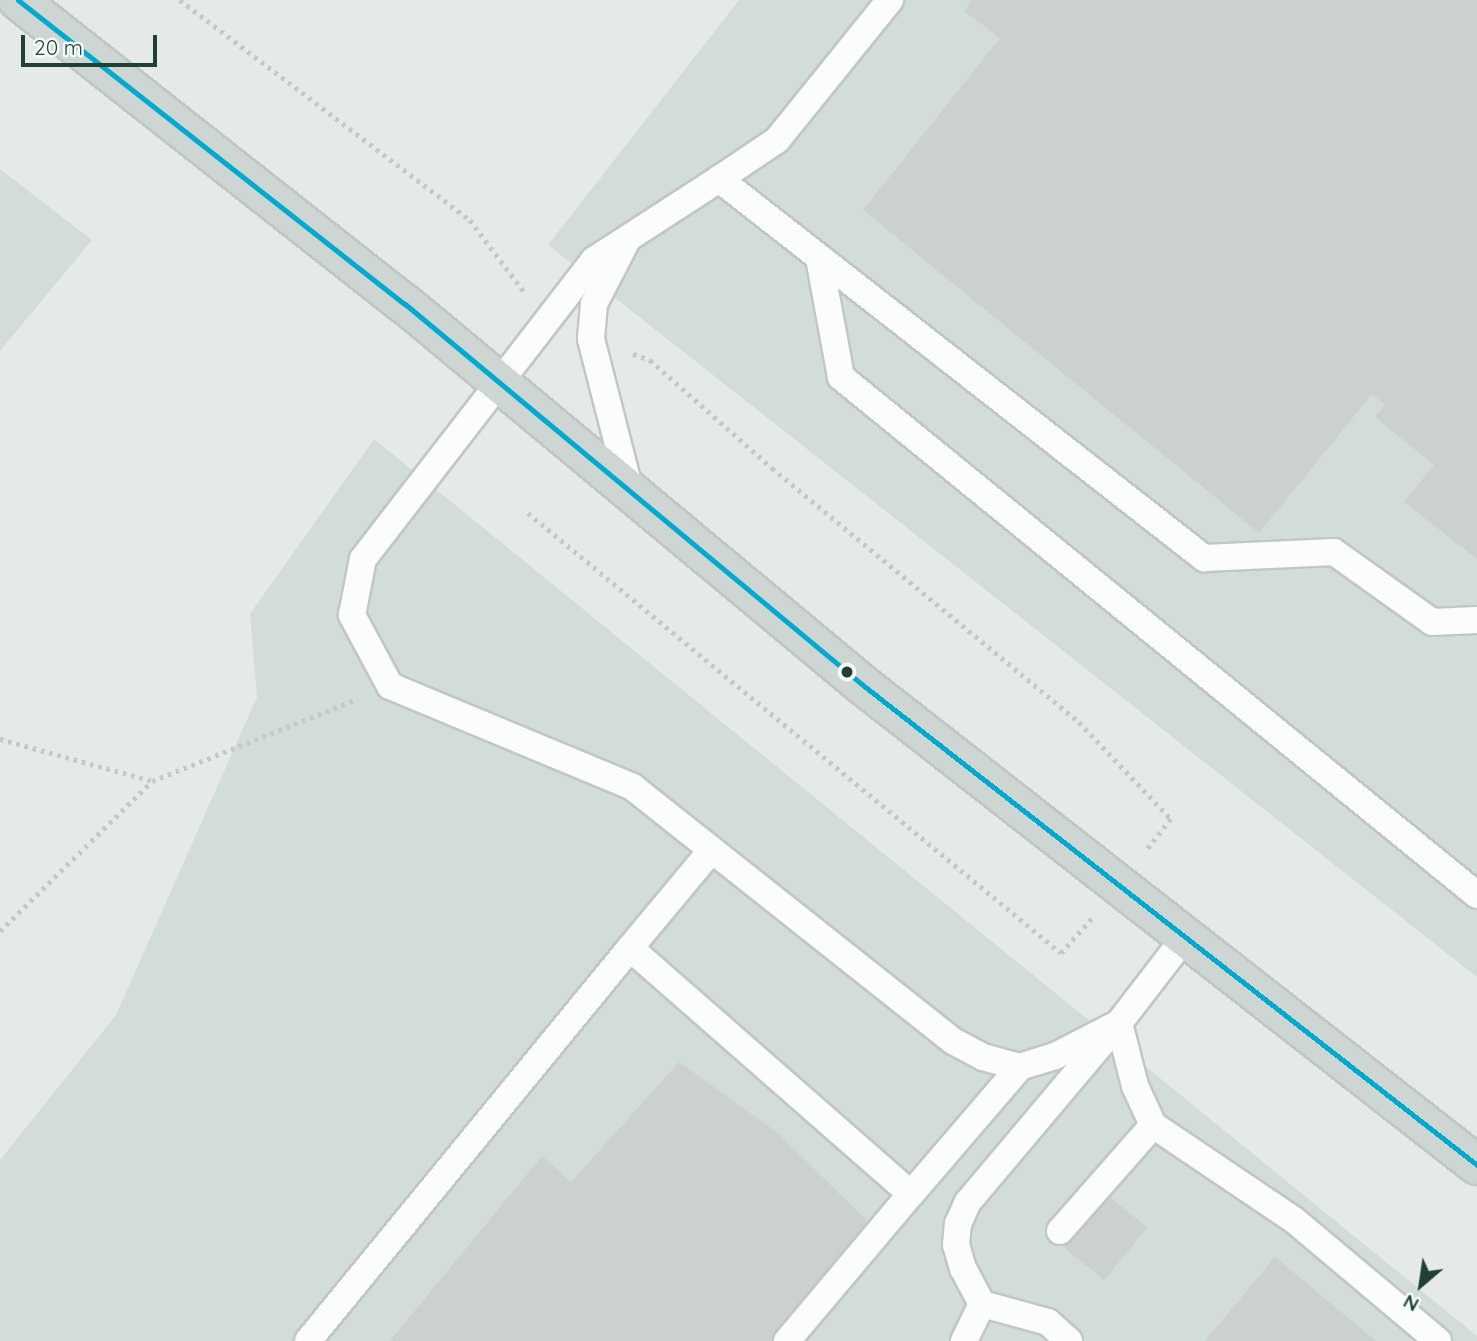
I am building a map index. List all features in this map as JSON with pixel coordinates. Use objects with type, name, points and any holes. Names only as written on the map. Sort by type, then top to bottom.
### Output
[{"type":"main road","points":[[18,0],[629,487],[864,686],[1121,883],[1477,1165]]},
{"type":"lane","points":[[890,0],[777,140],[594,260],[363,559],[352,615],[390,686],[633,788],[710,852],[953,1041],[983,1057],[1020,1067]]},
{"type":"lane","points":[[719,179],[1204,558],[1334,552],[1432,622],[1477,620]]},
{"type":"lane","points":[[628,238],[594,304],[591,339],[629,487]]},
{"type":"lane","points":[[819,258],[841,377],[1477,895]]},
{"type":"lane","points":[[308,1341],[629,947],[710,852]]},
{"type":"lane","points":[[964,1341],[982,1304],[956,1245],[958,1224],[968,1202],[1119,1023],[1186,936]]},
{"type":"lane","points":[[629,947],[911,1194]]},
{"type":"lane","points":[[788,1341],[1020,1067],[1055,1056],[1119,1023]]},
{"type":"lane","points":[[1119,1023],[1135,1086],[1153,1125],[1294,1220],[1438,1341]]},
{"type":"lane","points":[[1060,1231],[1153,1125]]},
{"type":"lane","points":[[982,1304],[1048,1322],[1069,1341]]},
{"type":"path","points":[[180,0],[470,220],[545,320]]},
{"type":"path","points":[[528,513],[1062,953],[1171,819],[1079,722],[772,468],[650,360],[591,339]]},
{"type":"path","points":[[0,931],[152,781],[390,686]]},
{"type":"path","points":[[0,739],[152,781]]},
{"type":"shaded area","points":[[739,0],[1477,0],[1477,977],[548,245]]},
{"type":"shaded area","points":[[0,169],[92,240],[0,351]]},
{"type":"shaded area","points":[[374,439],[1477,1336],[1477,1341],[0,1341],[0,1160],[116,1015],[257,697],[250,614]]},
{"type":"building","points":[[972,0],[1477,0],[1477,559],[1404,502],[1434,465],[1375,417],[1385,405],[1372,394],[1259,533],[863,210],[1000,38],[964,11]]},
{"type":"building","points":[[679,1062],[778,1133],[869,1223],[772,1341],[390,1341],[542,1156],[571,1182]]},
{"type":"building","points":[[1106,1194],[1147,1227],[1104,1280],[1063,1247]]},
{"type":"building","points":[[1275,1257],[1376,1341],[1205,1341]]},
{"type":"transit line","points":[[18,0],[405,304],[864,686],[1477,1165]]}]
